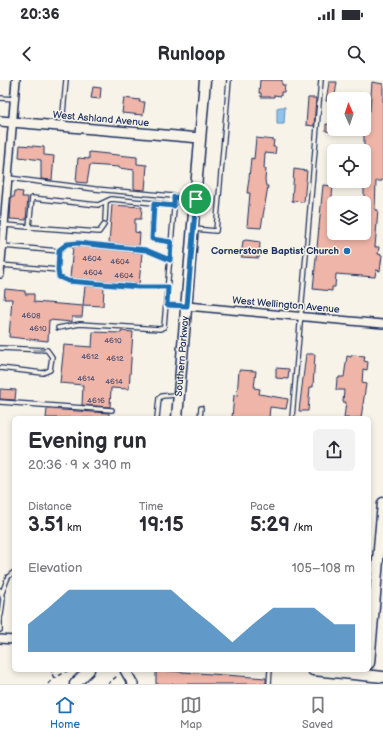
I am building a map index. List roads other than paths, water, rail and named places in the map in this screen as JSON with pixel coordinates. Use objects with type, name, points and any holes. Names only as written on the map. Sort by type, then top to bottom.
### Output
[{"type":"main road","name":"Southern Parkway","points":[[177,416],[194,229],[205,80]]},
{"type":"main road","points":[[371,640],[383,503]]},
{"type":"main road","points":[[75,684],[87,672]]},
{"type":"main road","points":[[331,672],[383,677]]},
{"type":"street","points":[[0,274],[16,80]]},
{"type":"street","name":"West Ashland Avenue","points":[[0,121],[200,138]]},
{"type":"street","name":"West Wellington Avenue","points":[[187,306],[383,324]]},
{"type":"street","points":[[0,639],[12,640]]},
{"type":"street","points":[[126,672],[133,684]]},
{"type":"lane","points":[[62,126],[66,80]]},
{"type":"lane","points":[[194,229],[216,231],[229,80]]},
{"type":"lane","points":[[292,416],[321,80]]},
{"type":"lane","points":[[0,98],[15,99]]},
{"type":"lane","points":[[9,178],[196,199]]},
{"type":"lane","points":[[58,328],[80,324],[164,328],[166,323],[174,197]]},
{"type":"lane","points":[[29,227],[32,198],[98,205],[111,199],[174,206]]},
{"type":"lane","points":[[105,220],[106,202]]},
{"type":"lane","points":[[154,204],[152,239],[171,242]]},
{"type":"lane","points":[[4,225],[99,232],[104,225]]},
{"type":"lane","points":[[3,246],[59,250],[67,244],[78,243],[146,250],[170,260]]},
{"type":"lane","points":[[59,250],[59,277],[68,281],[138,287],[168,287]]},
{"type":"lane","points":[[1,265],[58,270]]},
{"type":"lane","points":[[167,305],[187,306]]},
{"type":"lane","points":[[0,348],[47,350],[52,357],[50,370],[43,373],[0,368]]},
{"type":"lane","points":[[157,416],[159,398],[169,394],[179,395]]},
{"type":"lane","points":[[0,402],[112,410]]},
{"type":"lane","points":[[200,408],[200,416]]},
{"type":"lane","points":[[0,630],[1,591],[8,577],[12,574]]},
{"type":"lane","points":[[269,684],[270,672]]},
{"type":"water","points":[[285,107],[284,124],[277,124],[277,108]]},
{"type":"place","name":"Cornerstone Baptist Church","points":[[347,251]]}]
